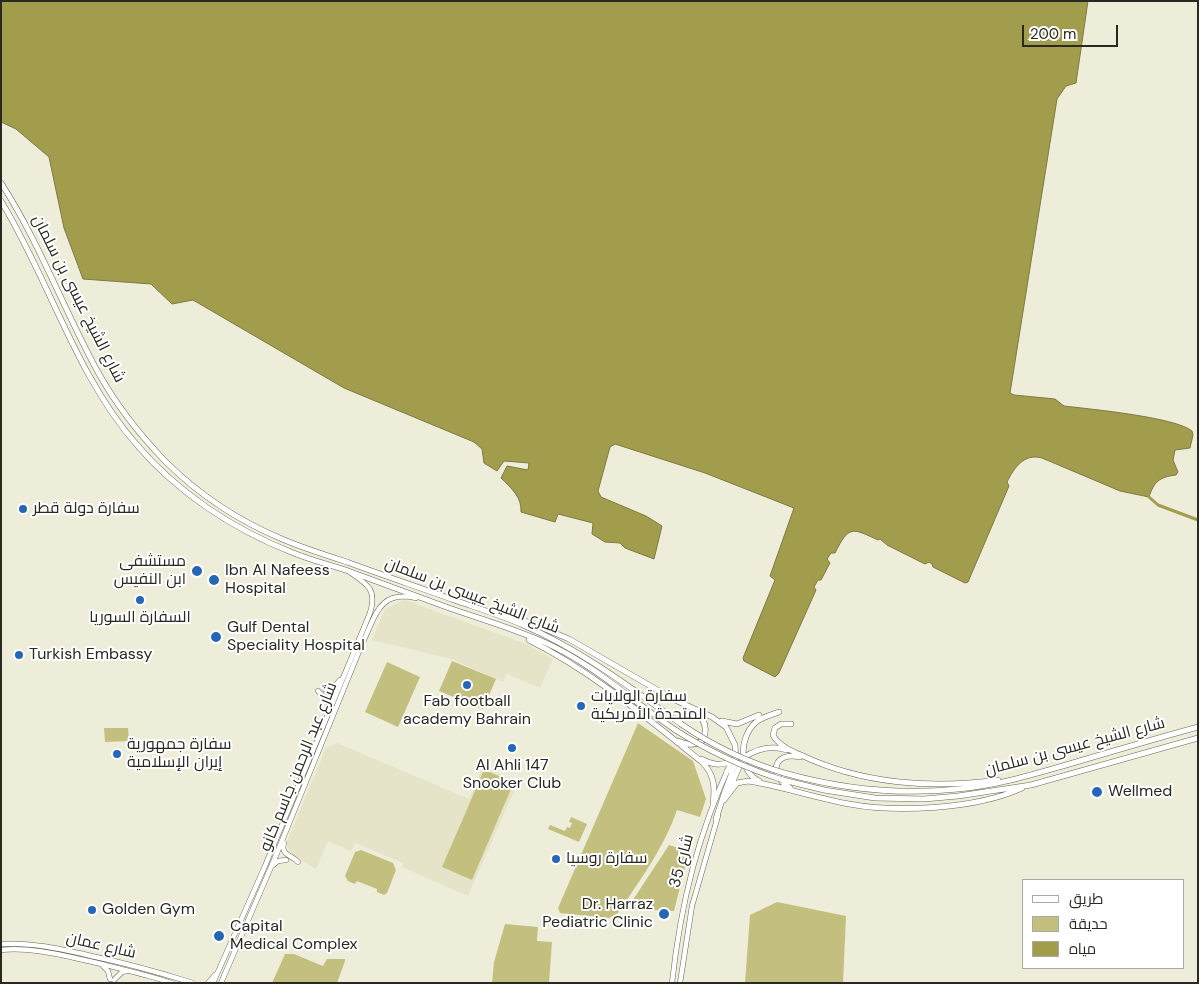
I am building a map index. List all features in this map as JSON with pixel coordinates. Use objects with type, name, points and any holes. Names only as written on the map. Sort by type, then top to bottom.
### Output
[{"type":"highway","name":"شارع الشيخ عيسى بن سلمان","points":[[1,183],[32,236],[88,353],[108,389],[125,414],[150,444],[183,477],[216,503],[284,540],[499,616],[548,636],[603,668],[699,736],[740,757],[784,773],[875,790],[901,792],[959,789],[994,784],[1031,775],[1198,727]]},
{"type":"highway","name":"شارع الشيخ عيسى بن سلمان","points":[[1,201],[30,252],[94,384],[123,428],[148,458],[196,499],[262,540],[293,553],[516,631],[546,644],[586,665],[677,731],[719,755],[783,780],[842,794],[898,799],[924,799],[1030,785],[1198,738]]},
{"type":"highway","points":[[499,616],[506,615],[531,623],[569,640],[685,705],[712,717],[737,724],[759,715]]},
{"type":"highway","points":[[516,631],[580,669],[702,762],[711,773],[714,793],[712,805]]},
{"type":"highway","points":[[661,729],[686,744],[697,743],[703,740],[706,730],[704,721],[685,705]]},
{"type":"highway","points":[[780,712],[762,718],[755,723],[744,742],[746,769],[750,776],[777,787],[850,805],[901,809],[961,804],[996,797],[1030,785]]},
{"type":"highway","points":[[712,717],[731,733],[736,758],[716,819]]},
{"type":"highway","points":[[791,724],[777,725],[774,728],[773,735],[778,742],[810,760]]},
{"type":"highway","points":[[694,755],[713,764],[720,765],[744,753],[771,747],[794,752]]},
{"type":"highway","points":[[803,794],[779,780],[776,774],[778,762],[785,756],[790,755],[810,760],[858,775],[915,783],[956,784],[1031,775]]},
{"type":"highway","points":[[727,771],[736,758]]},
{"type":"highway","points":[[724,800],[734,786],[742,781],[777,787]]},
{"type":"main road","name":"شارع عبد الرحمن جاسم كانو","points":[[214,983],[370,614],[373,602],[370,588],[349,572]]},
{"type":"main road","name":"شارع عبد الرحمن جاسم كانو","points":[[222,981],[287,829],[362,644],[382,604],[391,598],[400,596],[426,600]]},
{"type":"main road","points":[[325,689],[334,687],[345,672]]},
{"type":"main road","points":[[318,691],[327,700],[328,714]]},
{"type":"main road","name":"شارع 35","points":[[680,983],[692,906],[716,819],[744,753]]},
{"type":"main road","name":"شارع 35","points":[[672,983],[678,935],[692,869],[712,805],[727,771]]},
{"type":"main road","points":[[287,829],[283,849],[285,854],[298,862]]},
{"type":"main road","points":[[270,868],[276,862],[286,860]]},
{"type":"main road","points":[[264,866],[267,870],[267,875]]},
{"type":"main road","name":"شارع عمان","points":[[1,944],[24,944],[67,950],[147,969],[193,983]]},
{"type":"main road","name":"شارع عمان","points":[[1,950],[38,951],[134,971],[172,983]]},
{"type":"main road","points":[[97,963],[108,971],[112,979],[122,972],[134,971]]},
{"type":"main road","points":[[208,983],[220,970]]},
{"type":"shaded area","points":[[405,600],[526,644],[553,659],[540,688],[507,674],[503,682],[451,659],[372,640],[385,609]]},
{"type":"shaded area","points":[[337,743],[469,799],[483,767],[518,782],[468,896],[402,867],[403,863],[355,843],[351,851],[328,841],[316,869],[291,854],[286,844],[326,748]]},
{"type":"green space","name":"Fab football academy Bahrain","points":[[452,661],[496,679],[483,709],[439,691]]},
{"type":"green space","points":[[387,662],[420,677],[398,727],[365,712]]},
{"type":"green space","points":[[638,723],[693,761],[706,799],[700,817],[677,810],[658,851],[618,913],[609,918],[560,913],[558,908]]},
{"type":"green space","points":[[104,728],[128,728],[129,741],[105,742]]},
{"type":"green space","points":[[484,770],[514,782],[472,880],[442,867]]},
{"type":"green space","points":[[571,817],[587,824],[579,842],[548,829],[550,825],[565,831],[567,827],[570,828],[572,823],[569,822]]},
{"type":"green space","points":[[669,845],[689,851],[674,911],[627,909]]},
{"type":"green space","points":[[361,850],[393,863],[396,870],[387,893],[384,895],[377,892],[377,889],[357,881],[355,884],[348,881],[345,876],[355,852]]},
{"type":"green space","points":[[777,902],[846,916],[843,983],[745,983],[750,915]]},
{"type":"green space","points":[[505,924],[538,927],[537,941],[552,942],[549,983],[492,983],[494,962]]},
{"type":"green space","points":[[285,954],[294,954],[323,966],[327,959],[345,959],[345,961],[337,983],[272,983]]},
{"type":"water","points":[[1,1],[1088,1],[1076,83],[1066,86],[1057,99],[1010,393],[1055,399],[1064,406],[1131,414],[1183,426],[1192,431],[1190,448],[1175,450],[1173,460],[1178,472],[1176,475],[1165,477],[1158,481],[1149,497],[1120,491],[1042,458],[1030,458],[1020,463],[1007,482],[1009,486],[968,582],[965,583],[933,567],[929,562],[925,564],[887,545],[880,539],[878,540],[857,531],[848,533],[835,553],[831,553],[827,559],[830,563],[821,580],[818,580],[814,587],[816,590],[779,673],[775,677],[744,661],[743,658],[775,580],[770,576],[794,508],[705,473],[615,444],[610,447],[598,491],[601,497],[646,516],[662,526],[654,559],[625,548],[620,543],[605,542],[592,534],[593,523],[558,514],[555,522],[521,512],[518,497],[501,478],[507,466],[528,470],[529,463],[504,461],[497,471],[484,463],[482,449],[474,442],[344,388],[193,300],[172,304],[151,284],[83,279],[64,228],[49,157],[16,129],[1,122]]},
{"type":"waterway","points":[[1149,497],[1158,505],[1198,520]]},
{"type":"place","name":"سفارة دولة قطر","points":[[23,509]]},
{"type":"place","name":"مستشفى ابن النفيس","points":[[197,571]]},
{"type":"place","name":"Ibn Al Nafeess Hospital","points":[[214,580]]},
{"type":"place","name":"السفارة السوريا","points":[[140,600]]},
{"type":"place","name":"Gulf Dental Speciality Hospital","points":[[216,637]]},
{"type":"place","name":"Turkish Embassy","points":[[19,655]]},
{"type":"place","name":"Fab football academy Bahrain","points":[[467,685]]},
{"type":"place","name":"سفارة الولايات المتحدة الأمريكية","points":[[581,706]]},
{"type":"place","name":"Al Ahli 147 Snooker Club","points":[[512,748]]},
{"type":"place","name":"سفارة جمهورية إيران الإسلامية","points":[[117,754]]},
{"type":"place","name":"Wellmed","points":[[1097,792]]},
{"type":"place","name":"سفارة روسيا","points":[[556,859]]},
{"type":"place","name":"Golden Gym","points":[[92,910]]},
{"type":"place","name":"Dr. Harraz Pediatric Clinic","points":[[664,914]]},
{"type":"place","name":"Capital Medical Complex","points":[[219,936]]}]
